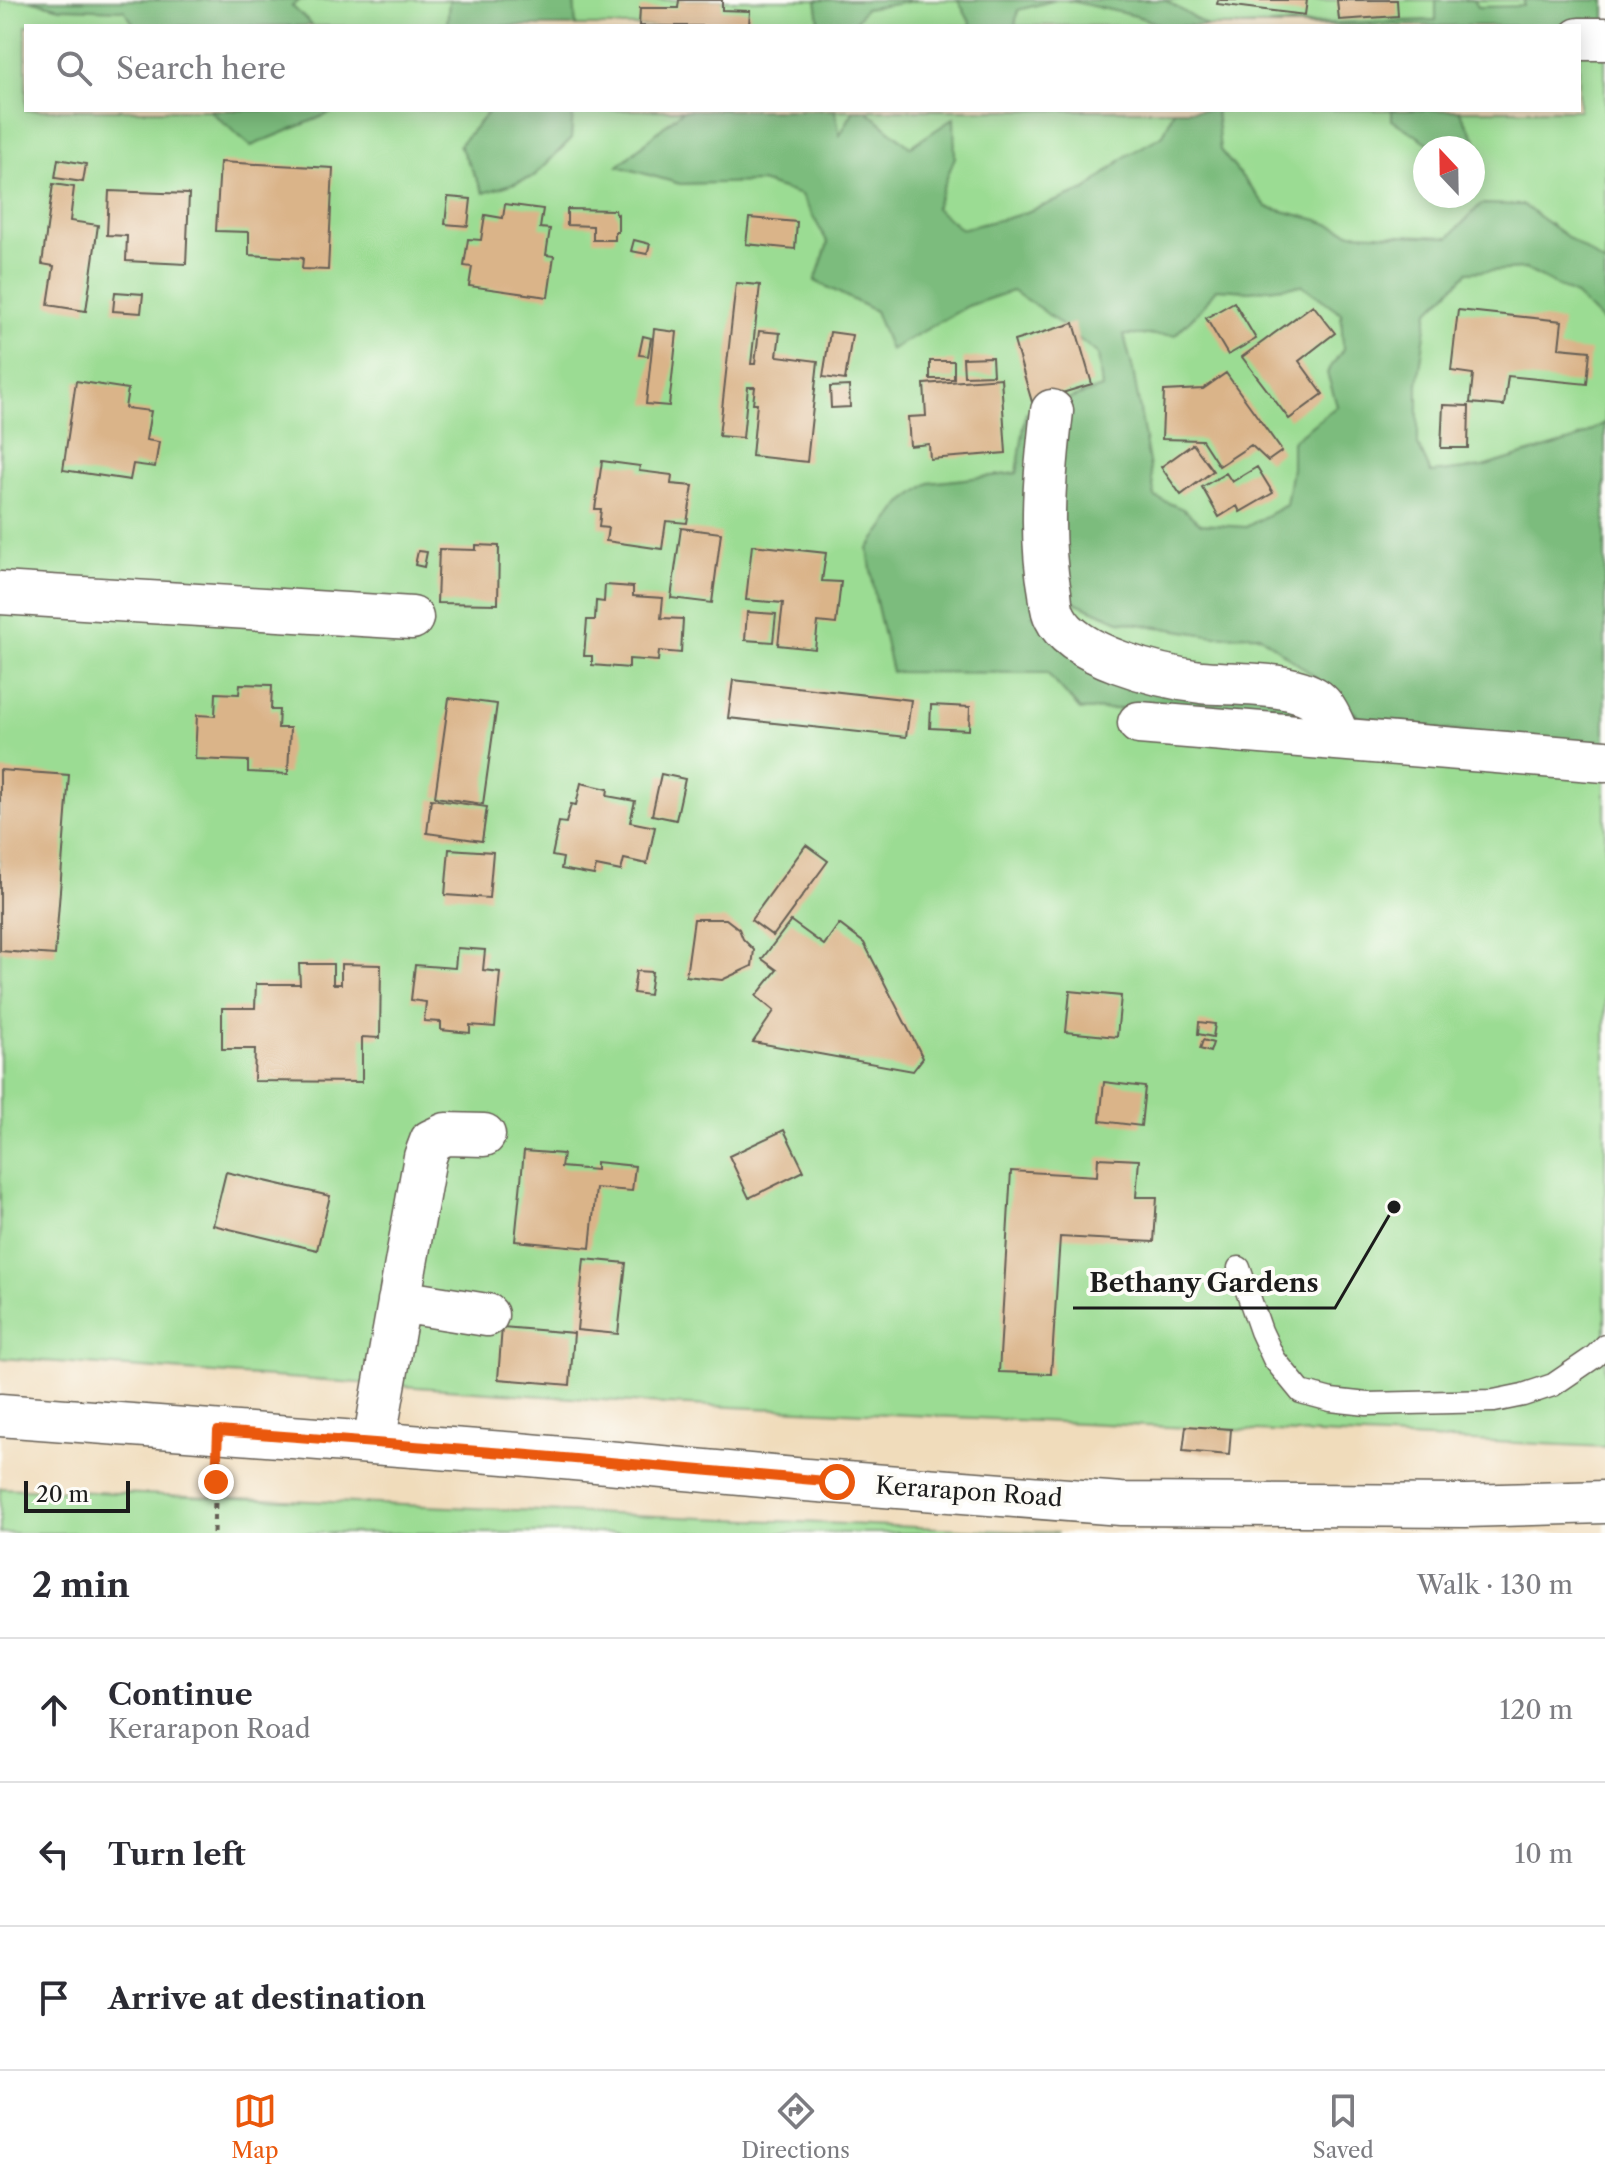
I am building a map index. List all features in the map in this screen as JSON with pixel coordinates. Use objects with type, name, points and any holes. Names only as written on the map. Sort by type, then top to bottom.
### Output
[{"type":"street","points":[[1581,39],[1605,39]]},
{"type":"street","points":[[1052,411],[1046,479],[1045,549],[1053,615],[1064,633],[1128,667],[1199,682],[1300,691],[1320,703],[1340,739]]},
{"type":"street","points":[[0,593],[412,618]]},
{"type":"street","points":[[1139,723],[1605,761]]},
{"type":"street","points":[[374,1443],[425,1157],[431,1141],[446,1134],[484,1135]]},
{"type":"street","points":[[399,1301],[487,1315]]},
{"type":"street","name":"Kerarapon Road","points":[[0,1415],[1121,1504],[1466,1506],[1605,1502]]},
{"type":"lane","points":[[1239,1268],[1274,1359],[1301,1392],[1331,1400],[1367,1404],[1494,1401],[1553,1385],[1605,1346]]},
{"type":"path","points":[[214,1533],[218,1431]]},
{"type":"green space","points":[[0,0],[1605,0],[1605,1447],[645,1403],[0,1358]]},
{"type":"green space","points":[[29,0],[300,0],[292,6],[311,24],[134,24],[124,10],[60,8]]},
{"type":"green space","points":[[449,0],[574,0],[576,24],[447,24]]},
{"type":"green space","points":[[816,0],[920,0],[865,9],[854,24],[815,24],[819,21]]},
{"type":"green space","points":[[958,0],[1056,0],[1018,10],[1015,24],[971,24]]},
{"type":"green space","points":[[1066,0],[1165,0],[1204,24],[1159,24]]},
{"type":"green space","points":[[1436,0],[1474,0],[1478,7],[1524,6],[1524,0],[1605,0],[1605,47],[1581,28],[1581,24],[1307,24],[1436,20]]},
{"type":"green space","points":[[211,112],[333,112],[251,146]]},
{"type":"green space","points":[[488,112],[573,112],[571,139],[533,177],[484,193],[459,145]]},
{"type":"green space","points":[[681,112],[835,112],[840,135],[853,112],[868,112],[910,147],[954,118],[955,157],[935,208],[961,229],[1015,216],[1086,190],[1126,156],[1163,135],[1173,112],[1216,112],[1220,150],[1267,207],[1318,220],[1352,233],[1449,237],[1477,208],[1485,208],[1485,204],[1523,205],[1605,264],[1605,324],[1575,295],[1525,269],[1468,272],[1428,312],[1418,384],[1418,445],[1431,473],[1482,467],[1574,440],[1605,423],[1605,745],[1197,707],[1080,710],[1047,673],[892,672],[868,549],[902,503],[929,483],[1017,473],[1026,413],[1102,388],[1098,354],[1041,309],[1012,291],[968,306],[890,350],[875,311],[815,281],[828,243],[801,195],[761,182],[680,184],[618,166]],"holes":[[[1302,285],[1341,313],[1343,349],[1327,373],[1337,406],[1292,441],[1292,468],[1286,505],[1246,527],[1201,524],[1183,509],[1155,497],[1124,335],[1175,335],[1216,289],[1249,291]],[[1067,599],[1119,621],[1215,636],[1259,635],[1311,674],[1357,715],[1315,713],[1033,615]]]},
{"type":"green space","points":[[1392,112],[1460,112],[1474,136],[1417,136],[1392,120]]},
{"type":"green space","points":[[0,1488],[1059,1533],[0,1533]]},
{"type":"building","points":[[679,0],[722,0],[722,10],[750,11],[749,24],[639,24],[640,8],[678,8]]},
{"type":"building","points":[[1218,0],[1307,0],[1305,15],[1217,4]]},
{"type":"building","points":[[1337,0],[1397,0],[1398,16],[1339,20]]},
{"type":"building","points":[[58,159],[86,164],[83,182],[55,178]]},
{"type":"building","points":[[220,162],[333,168],[328,270],[302,269],[303,258],[249,255],[249,232],[216,231]]},
{"type":"building","points":[[53,184],[74,187],[70,221],[98,225],[86,311],[48,305],[54,266],[42,264]]},
{"type":"building","points":[[109,191],[189,194],[186,264],[126,261],[127,236],[107,235]]},
{"type":"building","points":[[448,197],[471,199],[468,226],[445,224]]},
{"type":"building","points":[[505,204],[543,209],[540,228],[550,229],[546,255],[554,256],[548,297],[469,286],[472,267],[464,266],[468,239],[481,240],[485,215],[503,218]]},
{"type":"building","points":[[567,209],[615,210],[618,214],[618,232],[615,232],[615,240],[593,240],[593,226],[567,225]]},
{"type":"building","points":[[749,218],[797,222],[795,249],[746,244]]},
{"type":"building","points":[[634,240],[650,244],[647,254],[631,251]]},
{"type":"building","points":[[736,283],[760,285],[751,364],[755,364],[759,331],[780,333],[777,356],[818,361],[807,462],[752,456],[757,403],[753,403],[755,387],[748,387],[743,438],[719,436]]},
{"type":"building","points":[[115,292],[143,294],[141,313],[113,311]]},
{"type":"building","points":[[1234,302],[1256,339],[1228,355],[1206,318]]},
{"type":"building","points":[[1313,305],[1335,333],[1299,361],[1323,394],[1289,419],[1242,357]]},
{"type":"building","points":[[1458,310],[1562,321],[1559,348],[1590,351],[1587,384],[1508,376],[1504,406],[1470,403],[1473,374],[1451,371]]},
{"type":"building","points":[[1074,323],[1092,384],[1032,402],[1014,341]]},
{"type":"building","points":[[654,329],[677,332],[669,406],[646,404]]},
{"type":"building","points":[[830,332],[852,335],[845,380],[823,377]]},
{"type":"building","points":[[643,336],[651,338],[648,356],[639,355]]},
{"type":"building","points":[[992,357],[993,375],[964,376],[963,358]]},
{"type":"building","points":[[930,361],[954,361],[954,379],[930,379]]},
{"type":"building","points":[[1226,373],[1282,451],[1268,461],[1251,445],[1219,466],[1202,440],[1162,439],[1164,391],[1203,389]]},
{"type":"building","points":[[1001,378],[1006,453],[930,459],[929,444],[910,446],[908,417],[926,416],[924,384]]},
{"type":"building","points":[[76,381],[128,389],[125,408],[151,411],[146,440],[159,442],[155,467],[133,464],[130,480],[63,470]]},
{"type":"building","points":[[849,386],[850,407],[831,408],[830,387]]},
{"type":"building","points":[[1443,405],[1469,406],[1468,448],[1441,448]]},
{"type":"building","points":[[1193,444],[1213,471],[1181,495],[1161,467]]},
{"type":"building","points":[[602,461],[640,466],[639,471],[672,475],[671,484],[693,486],[687,523],[666,521],[662,549],[606,541],[608,528],[599,527],[601,509],[595,509]]},
{"type":"building","points":[[1257,467],[1273,493],[1240,512],[1237,506],[1219,517],[1202,487],[1226,473],[1232,482]]},
{"type":"building","points":[[681,528],[721,533],[712,603],[671,598]]},
{"type":"building","points":[[476,545],[499,546],[498,604],[437,603],[439,549],[476,550]]},
{"type":"building","points":[[752,545],[826,553],[822,581],[841,582],[836,624],[818,622],[815,649],[778,645],[783,603],[746,600]]},
{"type":"building","points":[[418,551],[427,552],[424,567],[415,565]]},
{"type":"building","points":[[605,585],[633,587],[633,596],[663,598],[661,618],[683,619],[681,653],[659,651],[658,661],[629,659],[629,668],[592,665],[592,656],[584,656],[587,620],[595,620],[596,601],[604,602]]},
{"type":"building","points":[[747,612],[776,614],[773,642],[745,640]]},
{"type":"building","points":[[733,680],[911,700],[906,737],[728,718]]},
{"type":"building","points":[[240,684],[272,685],[271,710],[279,710],[278,728],[290,728],[288,774],[248,772],[248,761],[195,759],[197,715],[215,716],[216,693],[239,694]]},
{"type":"building","points":[[449,698],[497,704],[483,804],[435,797]]},
{"type":"building","points":[[931,705],[970,707],[969,730],[930,728]]},
{"type":"building","points":[[0,770],[69,775],[55,955],[0,951]]},
{"type":"building","points":[[661,774],[685,779],[676,820],[652,815]]},
{"type":"building","points":[[581,783],[608,789],[607,796],[635,801],[630,822],[655,827],[647,864],[624,859],[621,871],[596,866],[594,875],[561,869],[563,858],[552,856],[559,822],[566,823],[571,804],[576,805]]},
{"type":"building","points":[[431,799],[487,807],[482,841],[427,833]]},
{"type":"building","points":[[806,845],[828,861],[773,936],[751,920]]},
{"type":"building","points":[[449,849],[493,852],[489,898],[445,895]]},
{"type":"building","points":[[694,919],[726,919],[739,929],[743,939],[754,950],[752,966],[722,980],[686,976]]},
{"type":"building","points":[[791,921],[824,945],[839,924],[864,943],[923,1058],[913,1071],[753,1042],[774,1011],[756,996],[777,970],[762,959]]},
{"type":"building","points":[[457,948],[485,950],[483,970],[500,972],[495,1027],[470,1025],[470,1033],[441,1030],[441,1022],[424,1021],[426,1002],[411,1000],[415,965],[455,968]]},
{"type":"building","points":[[299,964],[333,964],[333,984],[341,984],[341,964],[381,965],[380,1038],[362,1037],[362,1082],[254,1081],[255,1049],[222,1049],[222,1008],[255,1008],[256,984],[300,984]]},
{"type":"building","points":[[636,971],[652,972],[649,995],[633,993]]},
{"type":"building","points":[[1070,991],[1121,996],[1117,1037],[1066,1032]]},
{"type":"building","points":[[1199,1022],[1215,1024],[1213,1037],[1198,1034]]},
{"type":"building","points":[[1203,1040],[1213,1043],[1210,1052],[1200,1049]]},
{"type":"building","points":[[1104,1082],[1145,1087],[1141,1126],[1100,1121]]},
{"type":"building","points":[[784,1130],[804,1171],[749,1198],[729,1156]]},
{"type":"building","points":[[524,1151],[563,1154],[561,1167],[596,1170],[596,1162],[635,1166],[632,1191],[596,1188],[590,1248],[515,1241]]},
{"type":"building","points":[[1098,1158],[1139,1160],[1136,1197],[1157,1197],[1154,1242],[1060,1237],[1051,1374],[999,1372],[1011,1171],[1097,1176]]},
{"type":"building","points":[[226,1172],[330,1196],[317,1250],[213,1225]]},
{"type":"building","points":[[584,1259],[626,1263],[618,1334],[577,1330]]},
{"type":"building","points":[[502,1327],[574,1333],[570,1385],[498,1379]]},
{"type":"building","points":[[1186,1426],[1231,1429],[1229,1455],[1183,1451]]},
{"type":"place","name":"Bethany Gardens","points":[[1394,1207]]},
{"type":"route","points":[[216,1482],[218,1431],[837,1482]]}]
